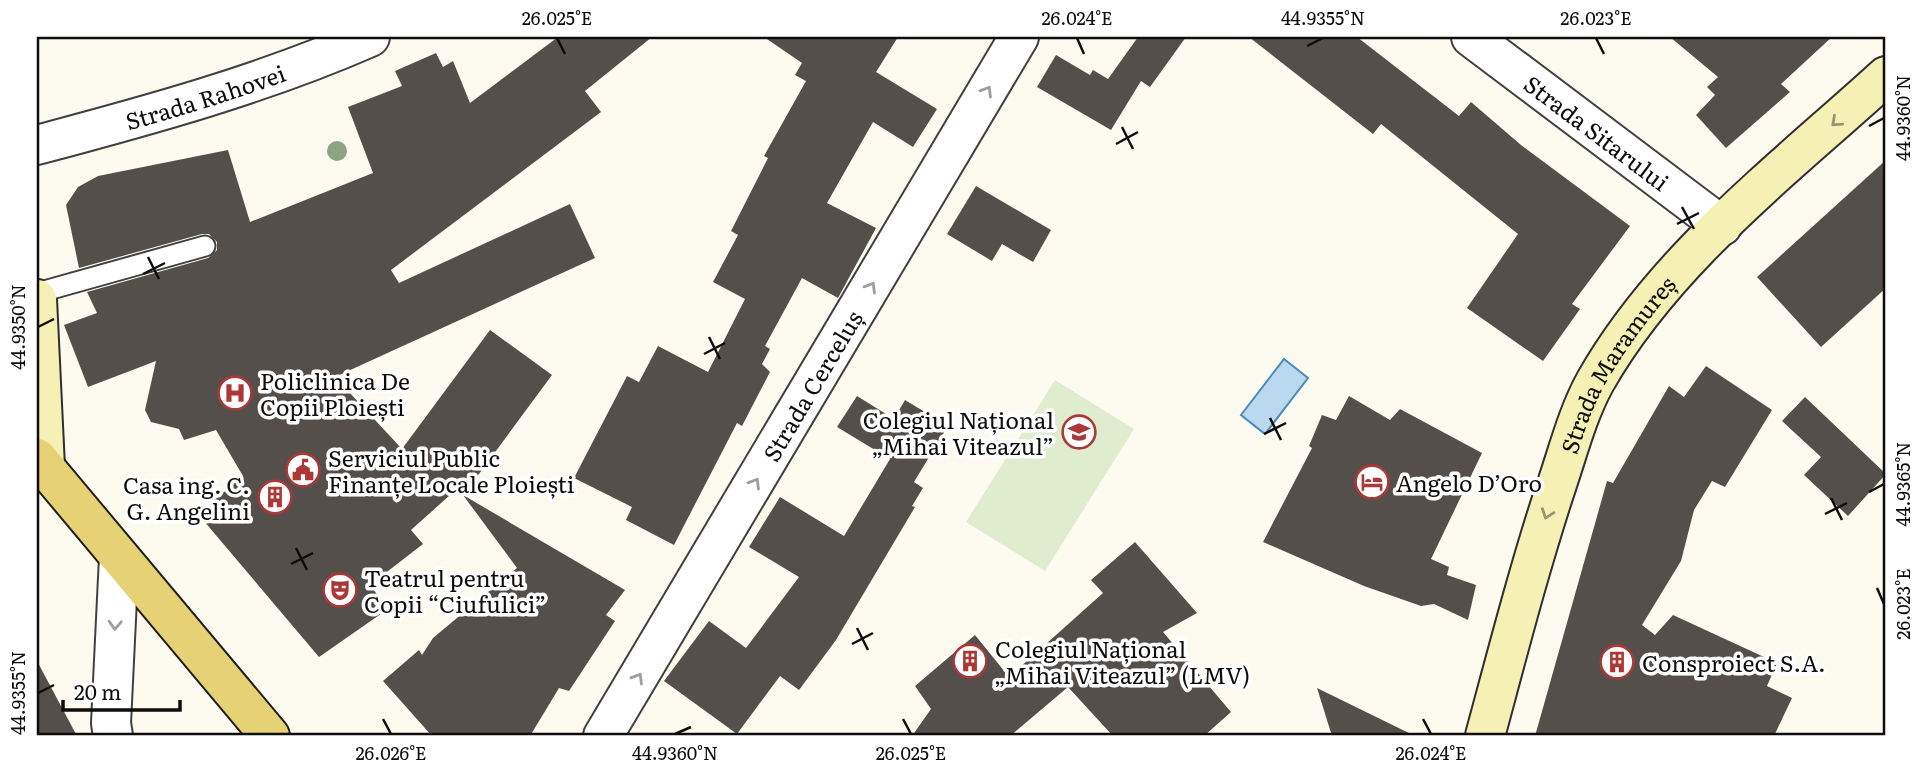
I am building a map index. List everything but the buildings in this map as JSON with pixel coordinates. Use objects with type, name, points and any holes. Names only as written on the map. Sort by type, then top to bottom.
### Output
[{"type":"main road","points":[[41,463],[270,736]]},
{"type":"street","name":"Strada Rahovei","points":[[37,145],[196,101],[334,53],[370,37]]},
{"type":"street","name":"Strada Cerceluș","points":[[603,736],[1019,37]]},
{"type":"street","name":"Strada Sitarului","points":[[1471,37],[1722,226]]},
{"type":"street","name":"Strada Maramureș","points":[[1485,736],[1539,536],[1575,429],[1595,384],[1628,332],[1722,226],[1886,76]]},
{"type":"street","points":[[37,299],[41,463]]},
{"type":"street","points":[[113,736],[111,710],[119,556]]},
{"type":"lane","points":[[37,293],[205,246]]},
{"type":"green space","points":[[1055,380],[1134,429],[1045,571],[966,522]]},
{"type":"water","points":[[1284,359],[1308,378],[1265,434],[1241,415]]},
{"type":"place","name":"Policlinica De Copii Ploiești","points":[[235,393]]},
{"type":"place","name":"Colegiul Național „Mihai Viteazul”","points":[[1079,432]]},
{"type":"place","name":"Serviciul Public Finanțe Locale Ploiești","points":[[303,470]]},
{"type":"place","name":"Angelo D’Oro","points":[[1372,482]]},
{"type":"place","name":"Casa ing. C. G. Angelini","points":[[275,497]]},
{"type":"place","name":"Teatrul pentru Copii “Ciufulici”","points":[[340,590]]},
{"type":"place","name":"Colegiul Național „Mihai Viteazul” (LMV)","points":[[970,661]]},
{"type":"place","name":"Consproiect S.A.","points":[[1617,662]]}]
